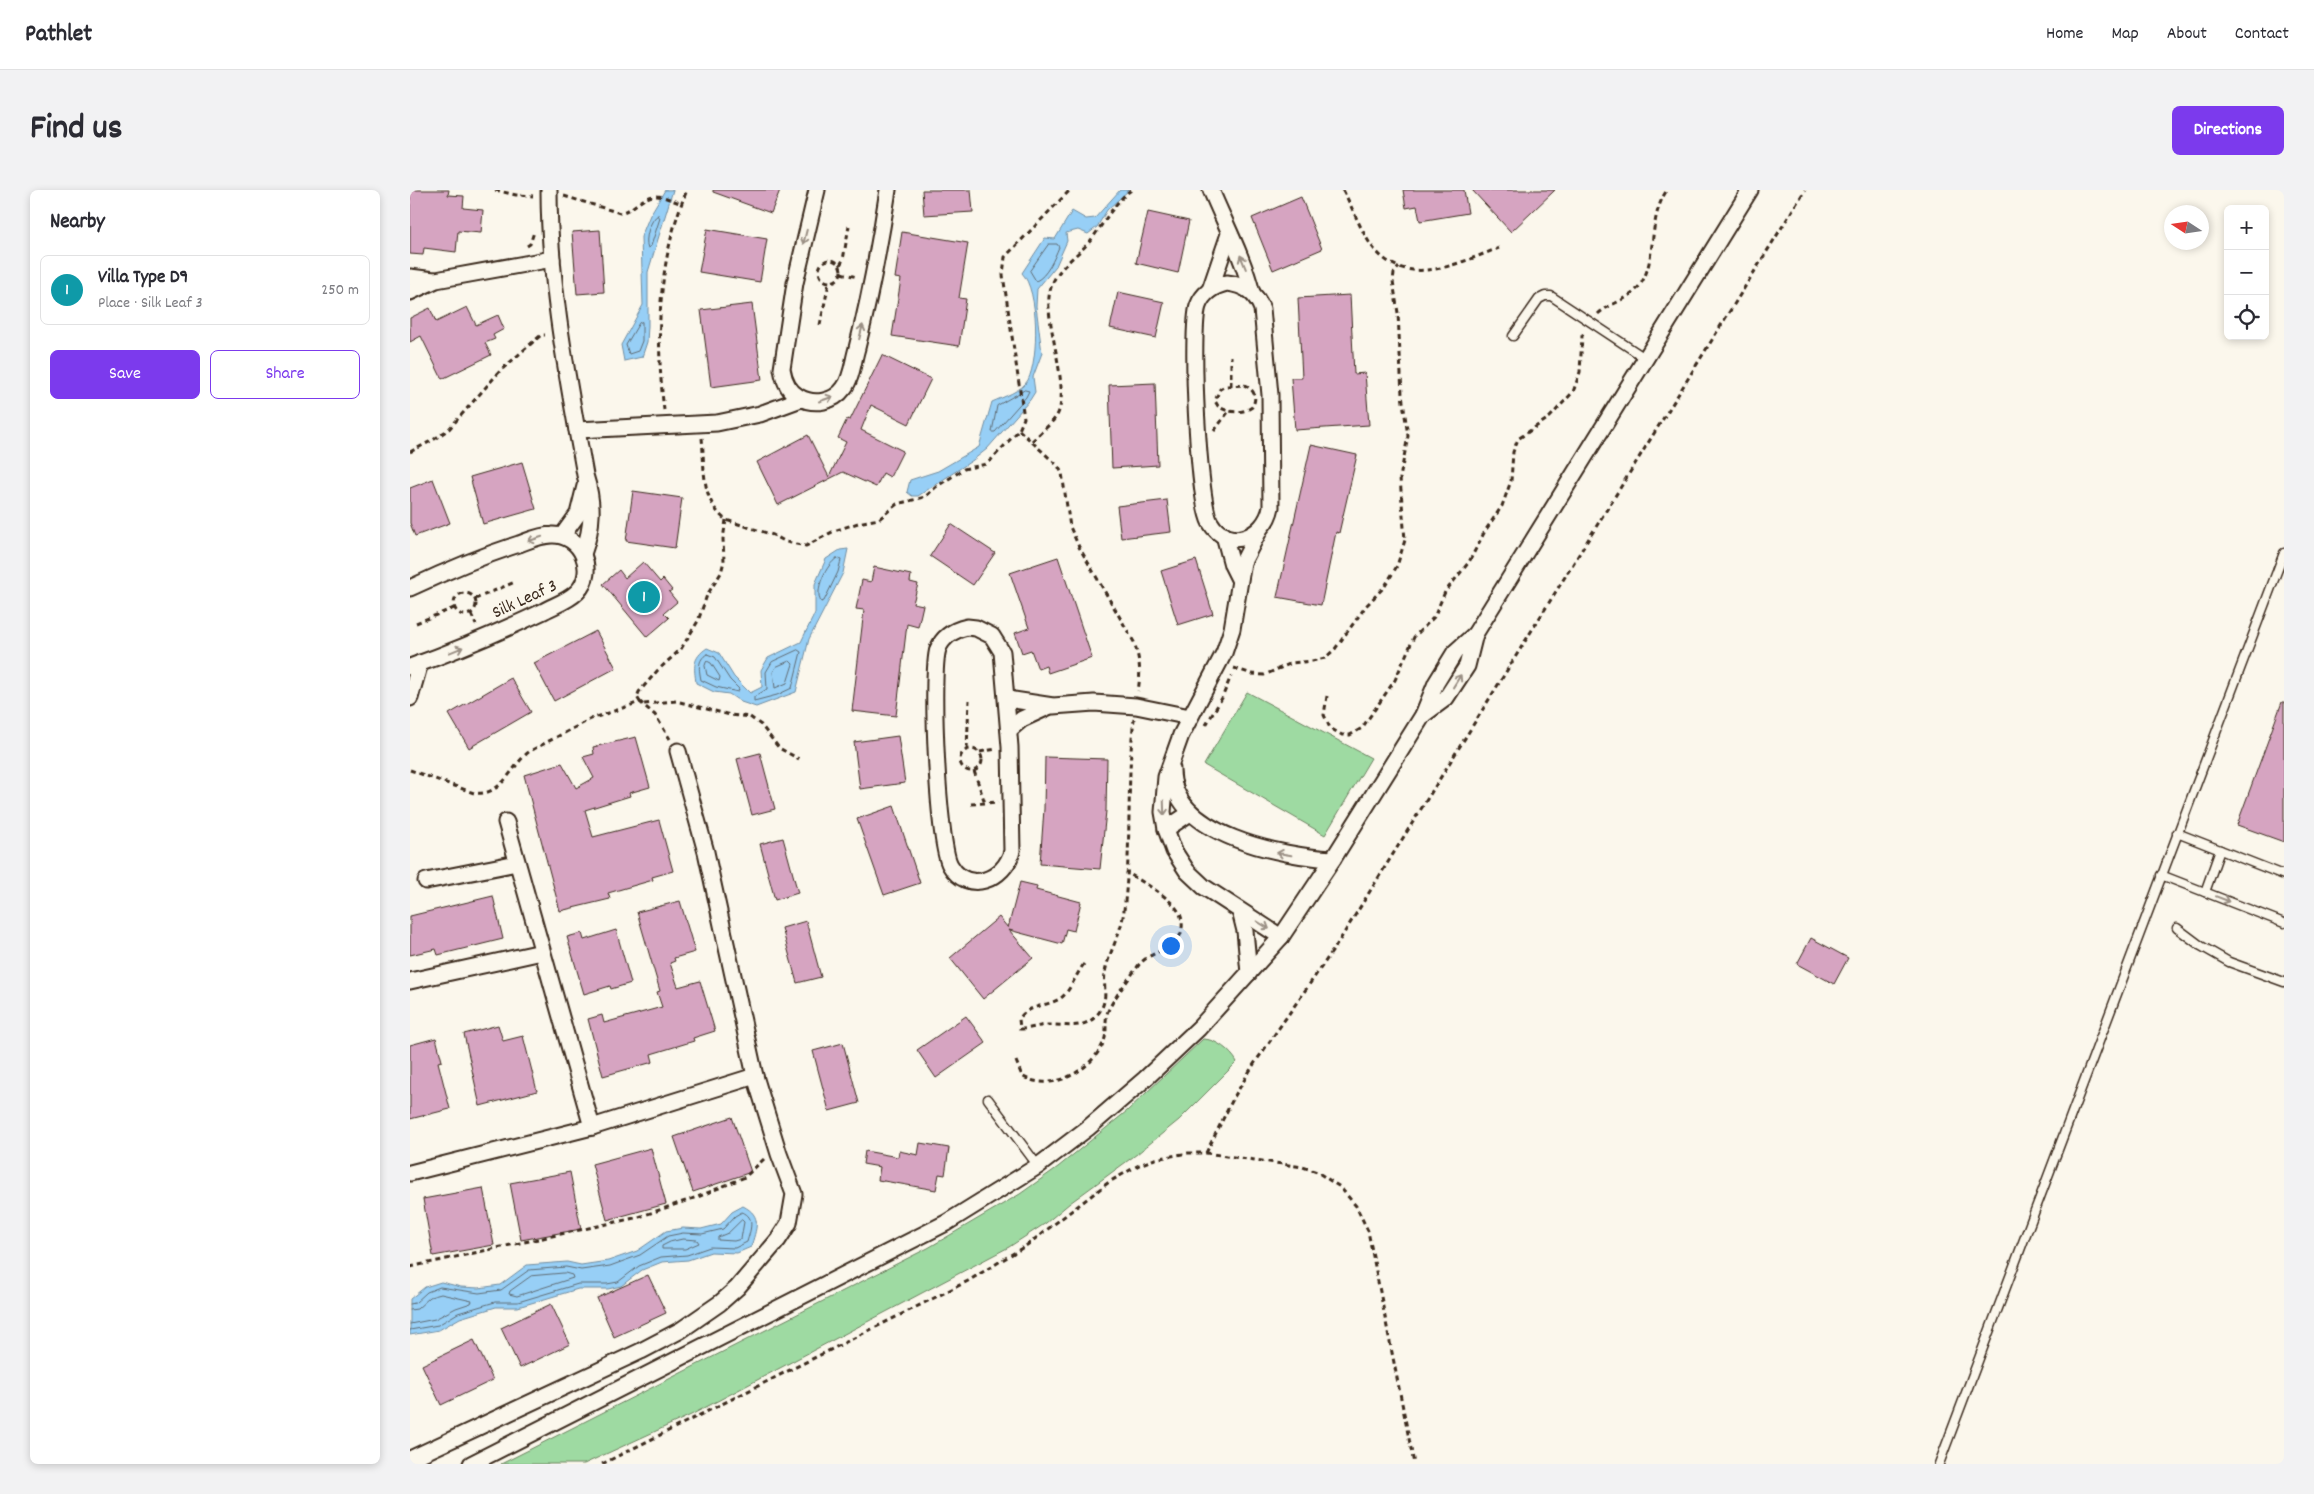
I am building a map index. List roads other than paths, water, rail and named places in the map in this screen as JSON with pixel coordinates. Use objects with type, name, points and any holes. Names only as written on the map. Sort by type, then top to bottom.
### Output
[{"type":"street","points":[[817,190],[794,283],[782,369],[788,387],[801,399],[810,402],[829,400],[844,388],[849,379],[872,282],[888,190]]},
{"type":"street","points":[[1211,190],[1229,234],[1242,259],[1252,293],[1262,309],[1271,424],[1272,507],[1270,516],[1243,562],[1232,629],[1224,653],[1190,717],[1172,760],[1163,794],[1163,812],[1166,829],[1174,851],[1187,871],[1204,887],[1281,937]]},
{"type":"street","points":[[471,1464],[899,1248],[946,1222],[1038,1166],[1088,1128],[1145,1079],[1198,1028],[1281,937],[1333,859],[1423,714],[1436,683],[1455,652],[1475,634],[1750,190]]},
{"type":"street","points":[[410,588],[507,547],[543,536],[562,536],[571,540],[583,554],[590,535],[592,515],[591,494],[585,475],[561,336],[544,194]]},
{"type":"street","points":[[1210,290],[1229,234]]},
{"type":"street","points":[[410,292],[436,280],[552,259]]},
{"type":"street","points":[[410,277],[436,280]]},
{"type":"street","points":[[1252,293],[1245,287],[1227,283],[1210,290],[1203,297],[1197,314],[1196,416],[1206,514],[1216,530],[1224,535],[1242,538],[1259,532]]},
{"type":"street","points":[[577,430],[701,425],[753,416],[801,399]]},
{"type":"street","points":[[562,536],[571,526],[580,508],[585,488],[585,475]]},
{"type":"street","points":[[1224,535],[1232,565],[1239,579]]},
{"type":"street","name":"Silk Leaf 3","points":[[415,665],[482,639],[571,597],[578,591],[587,574],[583,554]]},
{"type":"street","points":[[967,627],[976,628],[992,636],[1002,652],[1009,730],[1012,850],[1005,868],[999,875],[982,881],[973,881],[956,873],[946,858],[938,783],[935,727],[937,658],[939,648],[949,633],[967,627]]},
{"type":"street","points":[[410,698],[415,665]]},
{"type":"street","points":[[1007,699],[1053,706],[1094,703],[1136,706],[1190,717]]},
{"type":"street","points":[[1009,730],[1037,711],[1053,706]]},
{"type":"street","points":[[410,1459],[654,1345],[681,1330],[720,1303],[737,1288],[771,1249],[789,1223],[794,1194],[779,1154],[755,1076],[706,852],[678,751]]},
{"type":"street","points":[[1172,760],[1172,775],[1175,789],[1181,802],[1190,813],[1212,827],[1277,853],[1333,859]]},
{"type":"street","points":[[1166,829],[1190,813]]},
{"type":"street","points":[[506,822],[592,1127]]},
{"type":"street","points":[[426,881],[517,863]]},
{"type":"street","points":[[1240,910],[1245,931],[1249,973]]},
{"type":"street","points":[[410,981],[542,952]]},
{"type":"street","points":[[410,1173],[592,1127],[755,1076]]},
{"type":"lane","points":[[1513,336],[1539,300],[1545,296],[1551,296],[1645,358]]},
{"type":"lane","points":[[1939,1464],[2284,553]]},
{"type":"lane","points":[[2177,833],[2284,875]]},
{"type":"lane","points":[[2205,892],[2220,850]]},
{"type":"lane","points":[[2161,874],[2284,922]]},
{"type":"lane","points":[[2177,928],[2201,946],[2229,962],[2284,982]]},
{"type":"lane","points":[[988,1099],[1038,1166]]},
{"type":"water","points":[[665,190],[673,190],[648,272],[647,342],[642,357],[624,361],[621,345],[643,305],[641,237],[650,215]]},
{"type":"water","points":[[1120,190],[1129,190],[1107,210],[1097,227],[1088,234],[1078,230],[1066,233],[1067,241],[1056,266],[1037,289],[1036,306],[1042,353],[1033,377],[1035,392],[1030,400],[987,449],[918,496],[912,496],[907,492],[910,480],[938,471],[979,447],[992,402],[1017,390],[1028,380],[1034,357],[1036,325],[1032,294],[1028,282],[1022,273],[1045,238],[1055,239],[1072,211],[1086,219],[1095,218]]},
{"type":"water","points":[[848,549],[843,573],[809,639],[796,692],[756,707],[741,702],[729,694],[714,692],[696,683],[696,659],[707,648],[719,653],[734,677],[750,693],[762,687],[761,670],[768,658],[801,642],[815,613],[815,584],[826,559],[840,550]]},
{"type":"water","points":[[743,1206],[756,1219],[756,1229],[751,1247],[737,1253],[711,1252],[688,1260],[662,1262],[642,1270],[621,1286],[608,1289],[578,1289],[518,1307],[496,1307],[460,1318],[439,1330],[410,1335],[410,1299],[425,1287],[441,1282],[461,1287],[479,1288],[500,1285],[527,1265],[567,1262],[581,1265],[608,1261],[637,1251],[666,1231],[683,1228],[701,1229],[721,1224],[732,1212]]},
{"type":"place","name":"Villa Type D9","points":[[644,597]]}]
